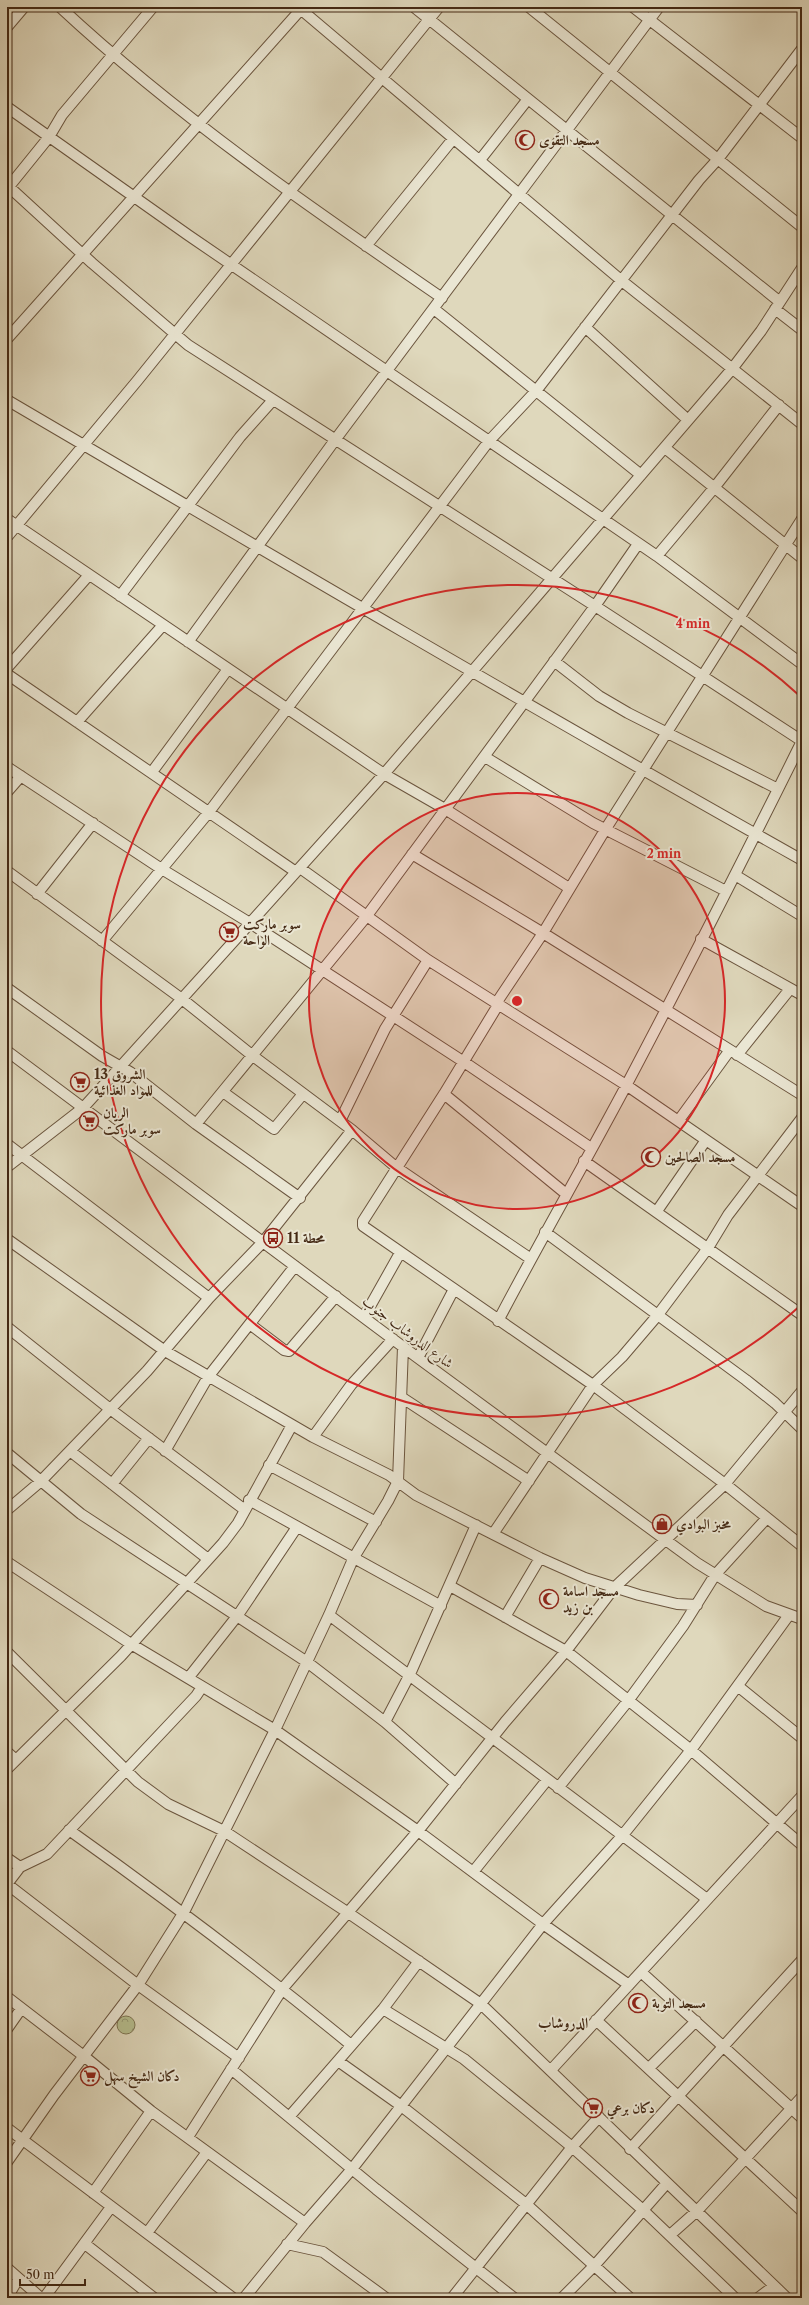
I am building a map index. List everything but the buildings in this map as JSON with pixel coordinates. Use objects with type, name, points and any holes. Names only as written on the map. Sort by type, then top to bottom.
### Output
[{"type":"street","points":[[7,27],[24,7]]},
{"type":"street","points":[[60,7],[112,56],[199,123],[366,246],[442,298]]},
{"type":"street","points":[[153,7],[62,115],[49,137],[8,187],[174,334],[273,400],[596,606],[802,741],[756,834],[626,1085],[565,1194],[498,1321]]},
{"type":"street","points":[[414,7],[672,216],[777,305],[802,330]]},
{"type":"street","points":[[7,537],[84,445],[289,190],[439,7]]},
{"type":"street","points":[[529,7],[802,227]]},
{"type":"street","points":[[633,7],[802,138]]},
{"type":"street","points":[[188,642],[335,440],[659,7]]},
{"type":"street","points":[[7,339],[301,8],[383,76],[452,139],[480,160],[622,281],[802,424]]},
{"type":"street","points":[[102,941],[160,868],[209,812],[362,606],[489,441],[536,390],[801,51]]},
{"type":"street","points":[[480,160],[528,99]]},
{"type":"street","points":[[7,107],[387,372],[657,556],[802,664]]},
{"type":"street","points":[[366,246],[452,139]]},
{"type":"street","points":[[7,1167],[83,1108],[384,774],[470,672],[732,369],[802,268]]},
{"type":"street","points":[[434,309],[641,475]]},
{"type":"street","points":[[586,326],[688,420]]},
{"type":"street","points":[[7,400],[188,507],[362,606],[470,672],[802,860]]},
{"type":"street","points":[[120,596],[240,437],[273,400]]},
{"type":"street","points":[[657,556],[714,488],[778,405]]},
{"type":"street","points":[[665,448],[802,558]]},
{"type":"street","points":[[7,519],[384,774],[445,809],[570,888]]},
{"type":"street","points":[[802,519],[605,830],[543,933],[499,999],[498,1005],[464,1062],[363,1221],[363,1226],[400,1253],[593,1385],[725,1484],[766,1519],[802,1546]]},
{"type":"street","points":[[196,1124],[224,1092],[366,917],[596,606],[638,544]]},
{"type":"street","points":[[7,668],[89,575]]},
{"type":"street","points":[[77,722],[163,625]]},
{"type":"street","points":[[554,661],[599,696],[667,733],[778,789]]},
{"type":"street","points":[[152,772],[228,669]]},
{"type":"street","points":[[7,674],[209,812],[298,870],[428,960],[626,1085],[802,1206]]},
{"type":"street","points":[[485,757],[605,830],[726,891]]},
{"type":"street","points":[[7,767],[160,868],[250,923],[392,1017],[464,1062],[591,1148]]},
{"type":"street","points":[[7,792],[21,776]]},
{"type":"street","points":[[37,894],[93,823]]},
{"type":"street","points":[[412,854],[543,933],[802,1095]]},
{"type":"street","points":[[7,871],[182,999],[302,1094],[352,1130],[397,1168],[531,1259]]},
{"type":"street","points":[[735,875],[802,916]]},
{"type":"street","points":[[701,939],[802,995]]},
{"type":"street","points":[[340,1121],[392,1017],[428,960]]},
{"type":"street","points":[[7,988],[102,1056],[120,1066],[196,1124],[300,1198]]},
{"type":"street","points":[[679,1120],[734,1052],[790,989]]},
{"type":"street","name":"شارع الدروشاب جنوب","points":[[7,1051],[403,1347],[549,1453],[665,1540],[716,1575],[766,1606],[802,1619]]},
{"type":"street","points":[[224,1092],[274,1129],[302,1094]]},
{"type":"street","points":[[444,1094],[565,1194]]},
{"type":"street","points":[[493,1534],[549,1453],[593,1385],[622,1357],[657,1316],[708,1248],[728,1214],[759,1176],[802,1118]]},
{"type":"street","points":[[7,1510],[40,1482],[70,1451],[165,1351],[210,1298],[264,1242],[352,1130]]},
{"type":"street","points":[[657,1211],[706,1140]]},
{"type":"street","points":[[7,1144],[210,1298]]},
{"type":"street","points":[[584,1161],[657,1211],[802,1315]]},
{"type":"street","points":[[545,1232],[657,1316],[746,1380],[802,1429]]},
{"type":"street","points":[[7,1239],[165,1351],[313,1437],[398,1481],[416,1495],[540,1558],[614,1588],[677,1604],[697,1605]]},
{"type":"street","points":[[364,1317],[400,1253]]},
{"type":"street","points":[[165,1451],[208,1377],[251,1325],[295,1266]]},
{"type":"street","points":[[418,1358],[454,1289]]},
{"type":"street","points":[[251,1325],[284,1350],[289,1351],[336,1296]]},
{"type":"street","points":[[7,1327],[165,1451],[247,1505],[297,1527],[441,1606]]},
{"type":"street","points":[[313,1437],[351,1385],[393,1339]]},
{"type":"street","points":[[7,2162],[24,2140],[54,2095],[85,2057],[138,1985],[184,1912],[275,1730],[329,1615],[353,1559],[376,1522],[398,1481],[403,1347]]},
{"type":"street","points":[[188,2138],[283,1988],[418,1831],[566,1651],[614,1588],[725,1484],[802,1391]]},
{"type":"street","points":[[401,1397],[529,1481]]},
{"type":"street","points":[[7,1769],[65,1709],[108,1670],[188,1582],[238,1523],[292,1425]]},
{"type":"street","points":[[112,1484],[148,1438]]},
{"type":"street","points":[[70,1451],[208,1559]]},
{"type":"street","points":[[7,1453],[40,1482],[81,1514],[188,1582],[307,1662],[386,1722],[456,1784]]},
{"type":"street","points":[[270,1465],[376,1522]]},
{"type":"street","points":[[558,1788],[628,1701],[697,1605],[716,1575],[766,1519]]},
{"type":"street","points":[[386,1722],[410,1674],[476,1525]]},
{"type":"street","points":[[189,1678],[238,1615],[297,1527]]},
{"type":"street","points":[[7,1557],[131,1644],[275,1730],[418,1831],[543,1924],[629,1985]]},
{"type":"street","points":[[505,1617],[540,1558]]},
{"type":"street","points":[[450,1586],[566,1651],[691,1750],[802,1845]]},
{"type":"street","points":[[329,1615],[410,1674],[547,1780],[707,1899]]},
{"type":"street","points":[[244,2298],[287,2244],[352,2169],[400,2105],[543,1924],[622,1836],[691,1750],[739,1687],[789,1615]]},
{"type":"street","points":[[7,1652],[157,1798],[224,1831],[347,1912],[481,2004],[551,2070],[630,2149],[788,2298]]},
{"type":"street","points":[[202,1687],[196,1696],[47,1854],[20,1867],[7,1884],[138,1985],[239,2058]]},
{"type":"street","points":[[739,1687],[802,1738]]},
{"type":"street","points":[[7,1752],[16,1760]]},
{"type":"street","points":[[473,1872],[547,1780]]},
{"type":"street","points":[[551,2070],[802,1796]]},
{"type":"street","points":[[70,1830],[184,1912],[283,1988],[351,2045]]},
{"type":"street","points":[[7,1858],[20,1867]]},
{"type":"street","points":[[630,2149],[802,1960]]},
{"type":"street","points":[[289,2117],[383,2009],[419,1961]]},
{"type":"street","points":[[641,1972],[802,2118]]},
{"type":"street","points":[[7,1997],[85,2057],[151,2111],[305,2223]]},
{"type":"street","points":[[7,2029],[21,2009]]},
{"type":"street","points":[[383,2009],[447,2047],[572,2147],[670,2235],[735,2298]]},
{"type":"street","points":[[596,2020],[747,2158],[802,2211]]},
{"type":"street","points":[[649,2068],[696,2022]]},
{"type":"street","points":[[338,2061],[400,2105],[526,2204],[630,2298]]},
{"type":"street","points":[[231,2069],[352,2169],[478,2267],[514,2298]]},
{"type":"street","points":[[670,2235],[697,2211],[802,2097]]},
{"type":"street","points":[[93,2193],[151,2111]]},
{"type":"street","points":[[452,2298],[572,2147],[599,2117]]},
{"type":"street","points":[[7,2128],[233,2298]]},
{"type":"street","points":[[147,2233],[207,2152]]},
{"type":"street","points":[[562,2298],[594,2266],[644,2211],[667,2183]]},
{"type":"street","points":[[7,2268],[18,2279],[43,2298],[112,2207]]},
{"type":"street","points":[[85,2244],[154,2298]]},
{"type":"street","points":[[287,2244],[324,2252],[386,2298]]},
{"type":"street","points":[[7,2298],[18,2279]]},
{"type":"street","points":[[758,2298],[774,2286]]},
{"type":"green space","points":[[126,2016],[132,2019],[135,2025],[132,2031],[126,2034],[120,2031],[117,2025],[120,2019]]},
{"type":"place","name":"مسجد التقوى","points":[[525,140]]},
{"type":"place","name":"سوبر ماركت الواحة","points":[[229,932]]},
{"type":"place","name":"الشروق 13 للمواد الغذائية","points":[[80,1082]]},
{"type":"place","name":"الريان سوبر ماركت","points":[[89,1121]]},
{"type":"place","name":"مسجد الصالحين","points":[[651,1157]]},
{"type":"place","name":"محطة 11","points":[[273,1238]]},
{"type":"place","name":"مخبز البوادي","points":[[662,1524]]},
{"type":"place","name":"مسجد اسامة بن زيد","points":[[549,1599]]},
{"type":"place","name":"مسجد التوبة","points":[[638,2003]]},
{"type":"place","name":"دكان الشيخ سهل","points":[[90,2076]]},
{"type":"place","name":"دكان برعي","points":[[593,2108]]},
{"type":"district","name":"الدروشاب","points":[[563,2022]]}]
